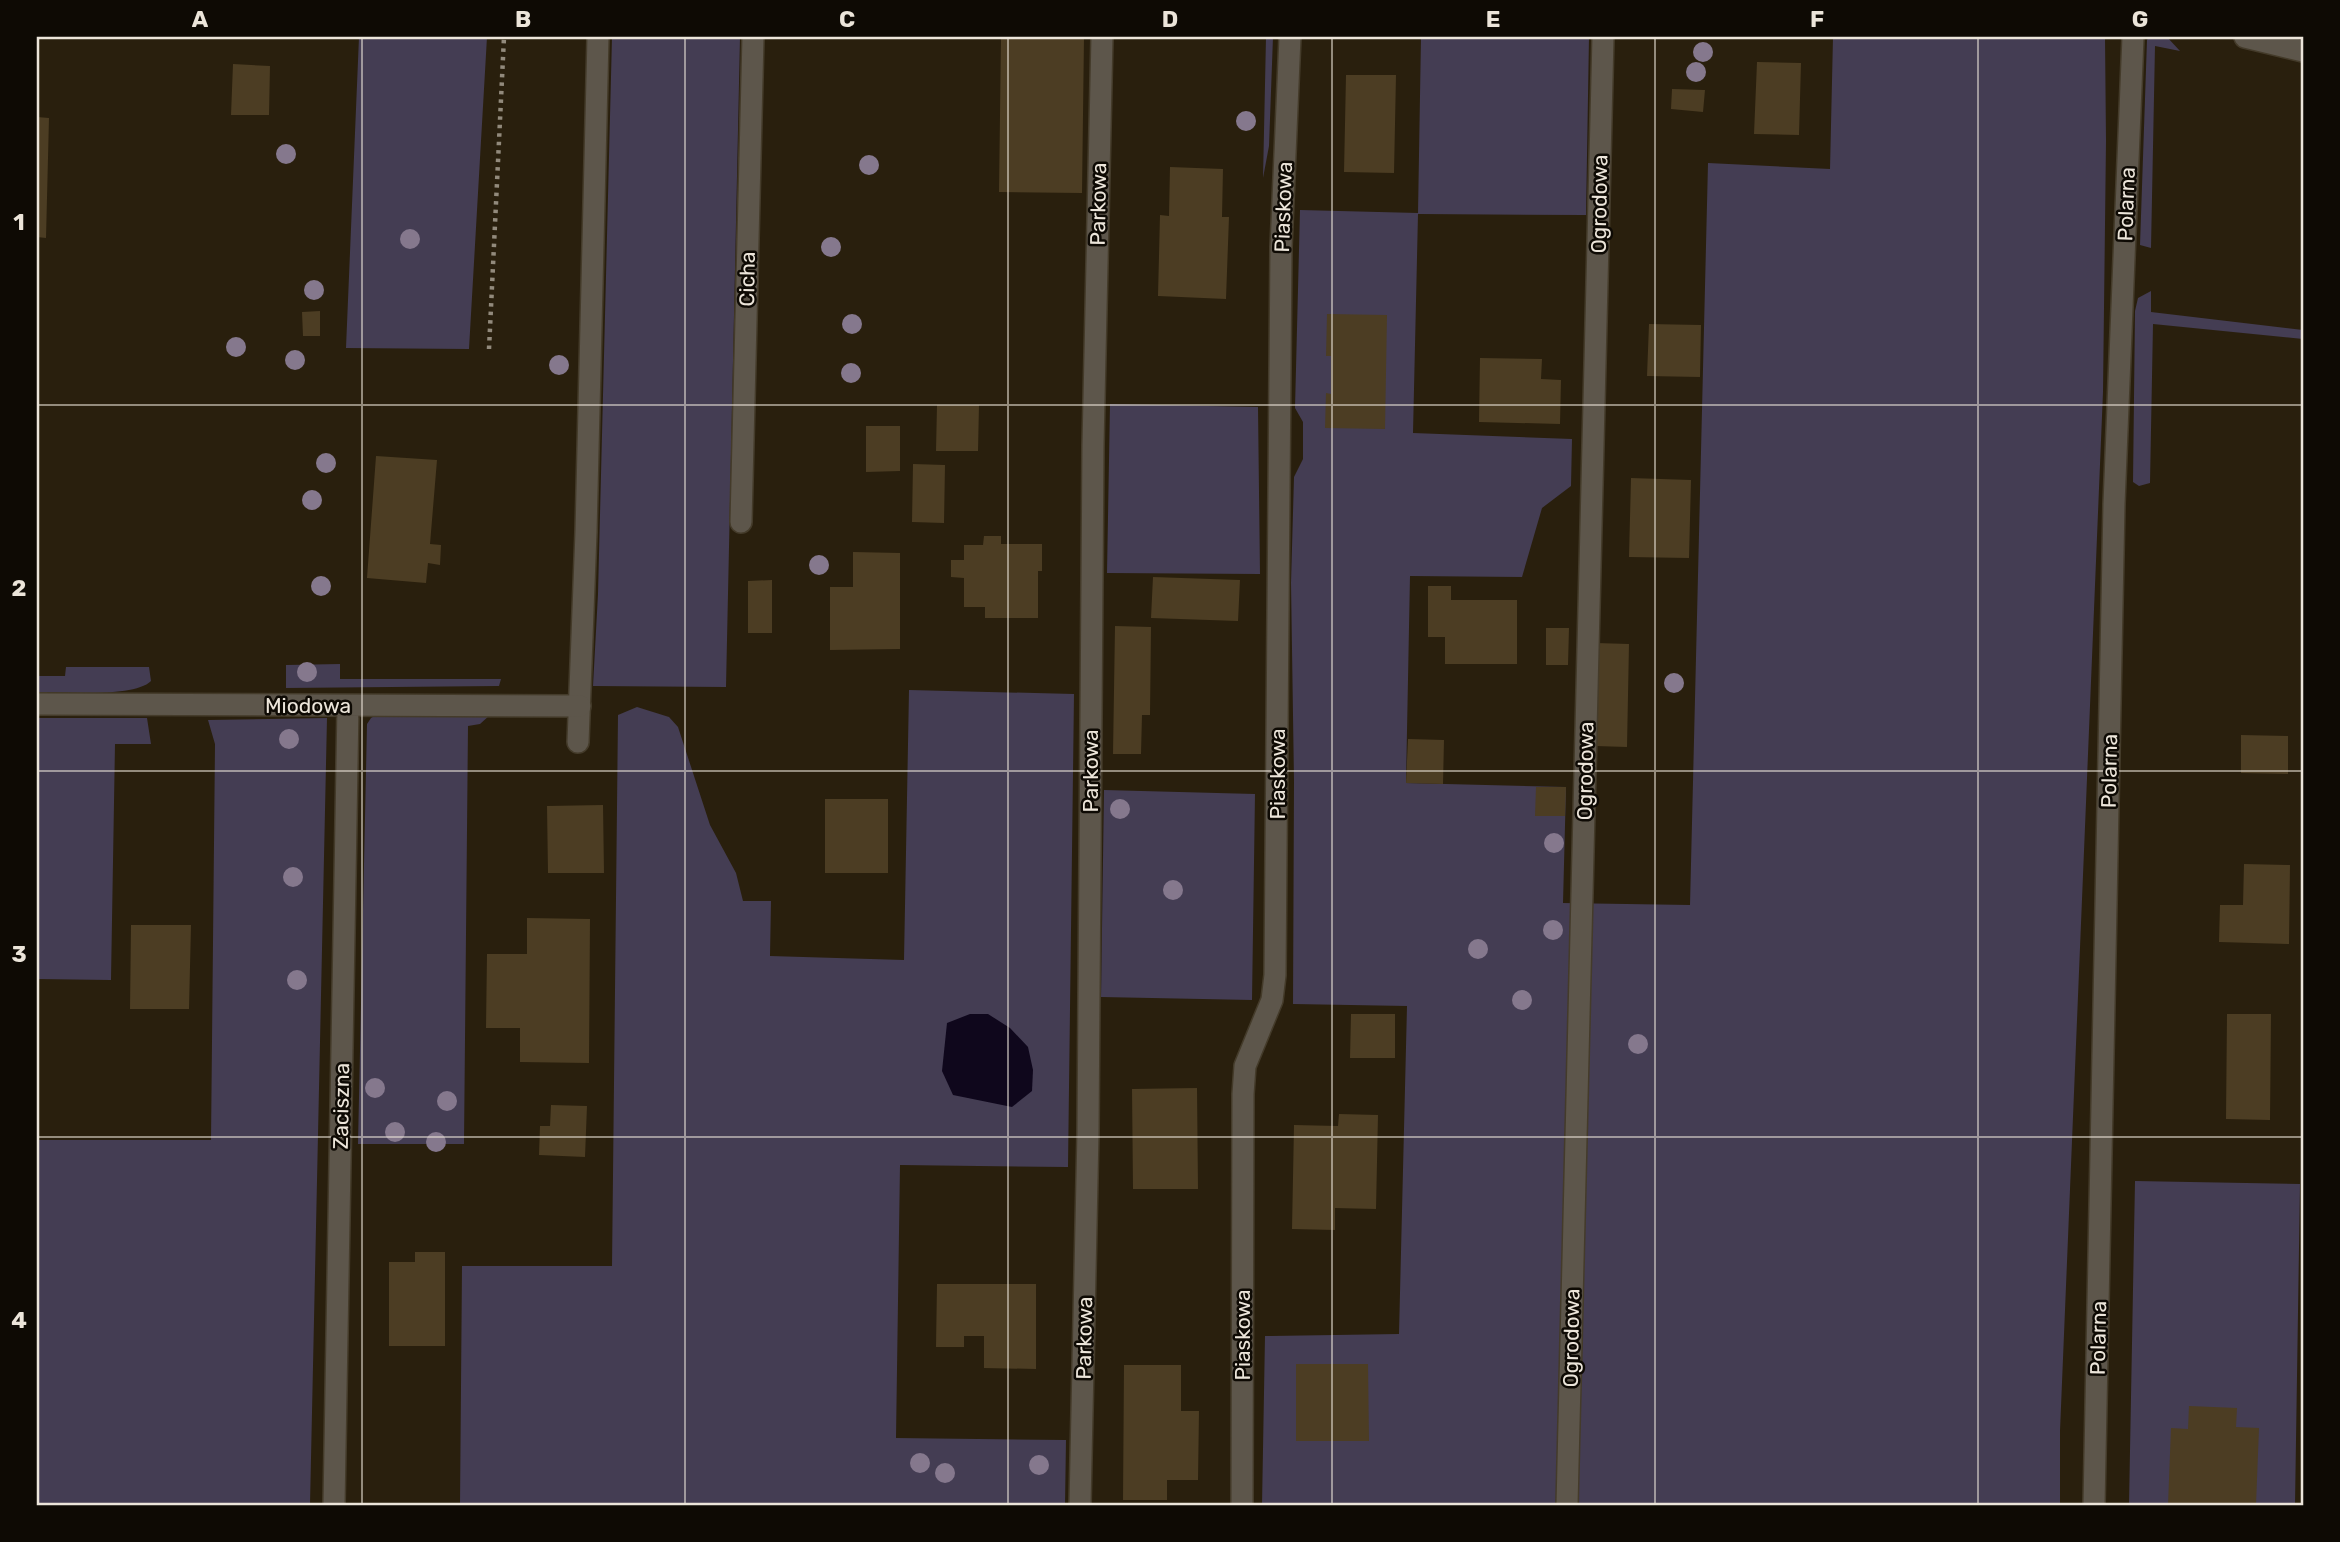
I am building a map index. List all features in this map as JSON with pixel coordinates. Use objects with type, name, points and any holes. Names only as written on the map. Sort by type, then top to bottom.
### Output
[{"type":"street","points":[[579,742],[598,37]]},
{"type":"street","name":"Cicha","points":[[741,522],[753,37]]},
{"type":"street","name":"Parkowa","points":[[1080,1505],[1088,1132],[1093,445],[1102,37]]},
{"type":"street","name":"Piaskowa","points":[[1242,1505],[1243,1094],[1245,1066],[1272,1000],[1275,975],[1281,247],[1290,37]]},
{"type":"street","name":"Ogrodowa","points":[[1567,1505],[1603,37]]},
{"type":"street","name":"Polarna","points":[[2094,1505],[2114,504],[2133,37]]},
{"type":"street","points":[[2245,37],[2303,51]]},
{"type":"street","name":"Miodowa","points":[[37,704],[580,706]]},
{"type":"street","name":"Zaciszna","points":[[334,1505],[348,706]]},
{"type":"path","points":[[489,349],[504,37]]},
{"type":"shaded area","points":[[359,37],[487,37],[469,349],[346,348]]},
{"type":"shaded area","points":[[612,37],[740,37],[726,687],[593,686],[598,594]]},
{"type":"shaded area","points":[[1266,37],[1273,37],[1269,146],[1263,178]]},
{"type":"shaded area","points":[[1421,37],[1589,37],[1586,215],[1418,214],[1413,433],[1572,439],[1571,486],[1542,508],[1522,577],[1410,576],[1406,783],[1566,787],[1563,903],[1690,905],[1708,163],[1830,169],[1833,37],[2105,37],[2103,392],[2060,1431],[2060,1505],[1262,1505],[1265,1336],[1399,1334],[1407,1006],[1293,1004],[1291,583],[1294,477],[1303,459],[1303,422],[1295,408],[1300,210],[1418,213]]},
{"type":"shaded area","points":[[2149,37],[2167,37],[2180,51],[2155,46],[2151,248],[2140,245]]},
{"type":"shaded area","points":[[2151,291],[2151,312],[2303,330],[2303,339],[2153,324],[2150,483],[2139,486],[2133,482],[2135,311],[2138,298]]},
{"type":"shaded area","points":[[1110,404],[1258,407],[1260,574],[1107,573]]},
{"type":"shaded area","points":[[340,664],[340,679],[501,679],[499,686],[286,688],[286,665]]},
{"type":"shaded area","points":[[66,667],[149,667],[151,681],[130,690],[114,692],[37,692],[37,676],[65,676]]},
{"type":"shaded area","points":[[909,690],[1074,694],[1068,1167],[900,1165],[896,1438],[1066,1440],[1065,1505],[460,1505],[462,1266],[612,1266],[618,715],[637,707],[669,717],[678,727],[710,825],[736,873],[743,901],[771,901],[770,956],[904,960]]},
{"type":"shaded area","points":[[376,715],[490,715],[480,724],[468,726],[464,1144],[358,1144],[367,724]]},
{"type":"shaded area","points":[[37,718],[147,718],[151,744],[115,744],[111,980],[37,979]]},
{"type":"shaded area","points":[[327,718],[310,1505],[37,1505],[37,1140],[211,1140],[215,744],[208,720]]},
{"type":"shaded area","points":[[1104,790],[1255,794],[1252,1000],[1101,997]]},
{"type":"shaded area","points":[[970,1014],[988,1014],[1010,1028],[1028,1047],[1033,1070],[1032,1091],[1012,1107],[953,1095],[942,1071],[947,1023]]},
{"type":"shaded area","points":[[2135,1181],[2300,1184],[2295,1505],[2129,1505]]},
{"type":"building","points":[[1001,37],[1084,37],[1082,193],[999,192]]},
{"type":"building","points":[[1757,62],[1801,63],[1799,135],[1754,134]]},
{"type":"building","points":[[233,64],[270,66],[269,115],[231,115]]},
{"type":"building","points":[[1346,75],[1396,75],[1394,173],[1344,172]]},
{"type":"building","points":[[1672,89],[1705,90],[1703,112],[1671,109]]},
{"type":"building","points":[[37,117],[49,118],[46,238],[37,237]]},
{"type":"building","points":[[1170,167],[1223,169],[1222,217],[1229,217],[1226,299],[1158,296],[1160,215],[1169,216]]},
{"type":"building","points":[[320,311],[320,336],[303,336],[302,312]]},
{"type":"building","points":[[1327,314],[1387,315],[1385,429],[1325,428],[1326,393],[1331,394],[1331,356],[1326,356]]},
{"type":"building","points":[[1649,324],[1701,325],[1700,377],[1647,376]]},
{"type":"building","points":[[1480,358],[1542,359],[1541,379],[1561,380],[1560,424],[1479,422]]},
{"type":"building","points":[[937,405],[979,405],[978,451],[936,451]]},
{"type":"building","points":[[866,426],[900,426],[900,471],[866,472]]},
{"type":"building","points":[[376,456],[437,460],[430,544],[441,545],[440,565],[428,563],[426,583],[367,578]]},
{"type":"building","points":[[913,464],[945,465],[944,523],[912,522]]},
{"type":"building","points":[[1631,478],[1691,480],[1689,558],[1629,557]]},
{"type":"building","points":[[984,536],[1001,536],[1001,544],[1042,544],[1042,571],[1038,571],[1038,618],[985,618],[985,607],[964,607],[964,578],[951,577],[951,560],[964,560],[964,545],[983,545]]},
{"type":"building","points":[[853,552],[900,553],[900,649],[830,650],[830,587],[853,587]]},
{"type":"building","points":[[1153,577],[1240,580],[1238,621],[1151,618]]},
{"type":"building","points":[[772,580],[772,633],[748,633],[748,581]]},
{"type":"building","points":[[1428,586],[1451,586],[1451,600],[1517,600],[1517,664],[1445,664],[1445,637],[1428,637]]},
{"type":"building","points":[[1115,626],[1151,627],[1150,715],[1142,715],[1141,754],[1113,754]]},
{"type":"building","points":[[1546,628],[1569,628],[1568,665],[1546,665]]},
{"type":"building","points":[[1596,643],[1629,644],[1627,747],[1595,746]]},
{"type":"building","points":[[2241,735],[2288,736],[2288,774],[2241,773]]},
{"type":"building","points":[[1408,739],[1444,740],[1443,784],[1406,783]]},
{"type":"building","points":[[1536,787],[1566,787],[1565,816],[1535,816]]},
{"type":"building","points":[[825,799],[888,799],[888,873],[825,873]]},
{"type":"building","points":[[603,805],[604,873],[548,873],[547,806]]},
{"type":"building","points":[[2244,864],[2290,865],[2289,944],[2219,942],[2220,905],[2243,905]]},
{"type":"building","points":[[527,918],[590,919],[589,1063],[520,1062],[520,1028],[486,1028],[487,954],[527,954]]},
{"type":"building","points":[[131,925],[191,925],[189,1009],[130,1009]]},
{"type":"building","points":[[1351,1014],[1395,1014],[1395,1058],[1350,1058]]},
{"type":"building","points":[[2227,1014],[2271,1014],[2270,1120],[2226,1119]]},
{"type":"building","points":[[1197,1088],[1198,1189],[1133,1189],[1132,1089]]},
{"type":"building","points":[[551,1105],[587,1106],[585,1157],[539,1155],[540,1126],[550,1126]]},
{"type":"building","points":[[1339,1114],[1378,1115],[1376,1209],[1335,1208],[1335,1230],[1292,1229],[1294,1125],[1338,1126]]},
{"type":"building","points":[[415,1252],[445,1252],[445,1346],[389,1346],[389,1262],[415,1262]]},
{"type":"building","points":[[937,1284],[1036,1284],[1036,1369],[984,1368],[984,1336],[964,1336],[964,1347],[936,1347]]},
{"type":"building","points":[[1296,1364],[1368,1364],[1369,1441],[1296,1441]]},
{"type":"building","points":[[1124,1365],[1181,1365],[1181,1411],[1199,1411],[1198,1480],[1167,1480],[1167,1500],[1123,1500]]},
{"type":"building","points":[[2189,1406],[2237,1408],[2236,1427],[2259,1428],[2256,1505],[2168,1505],[2171,1428],[2188,1429]]}]
